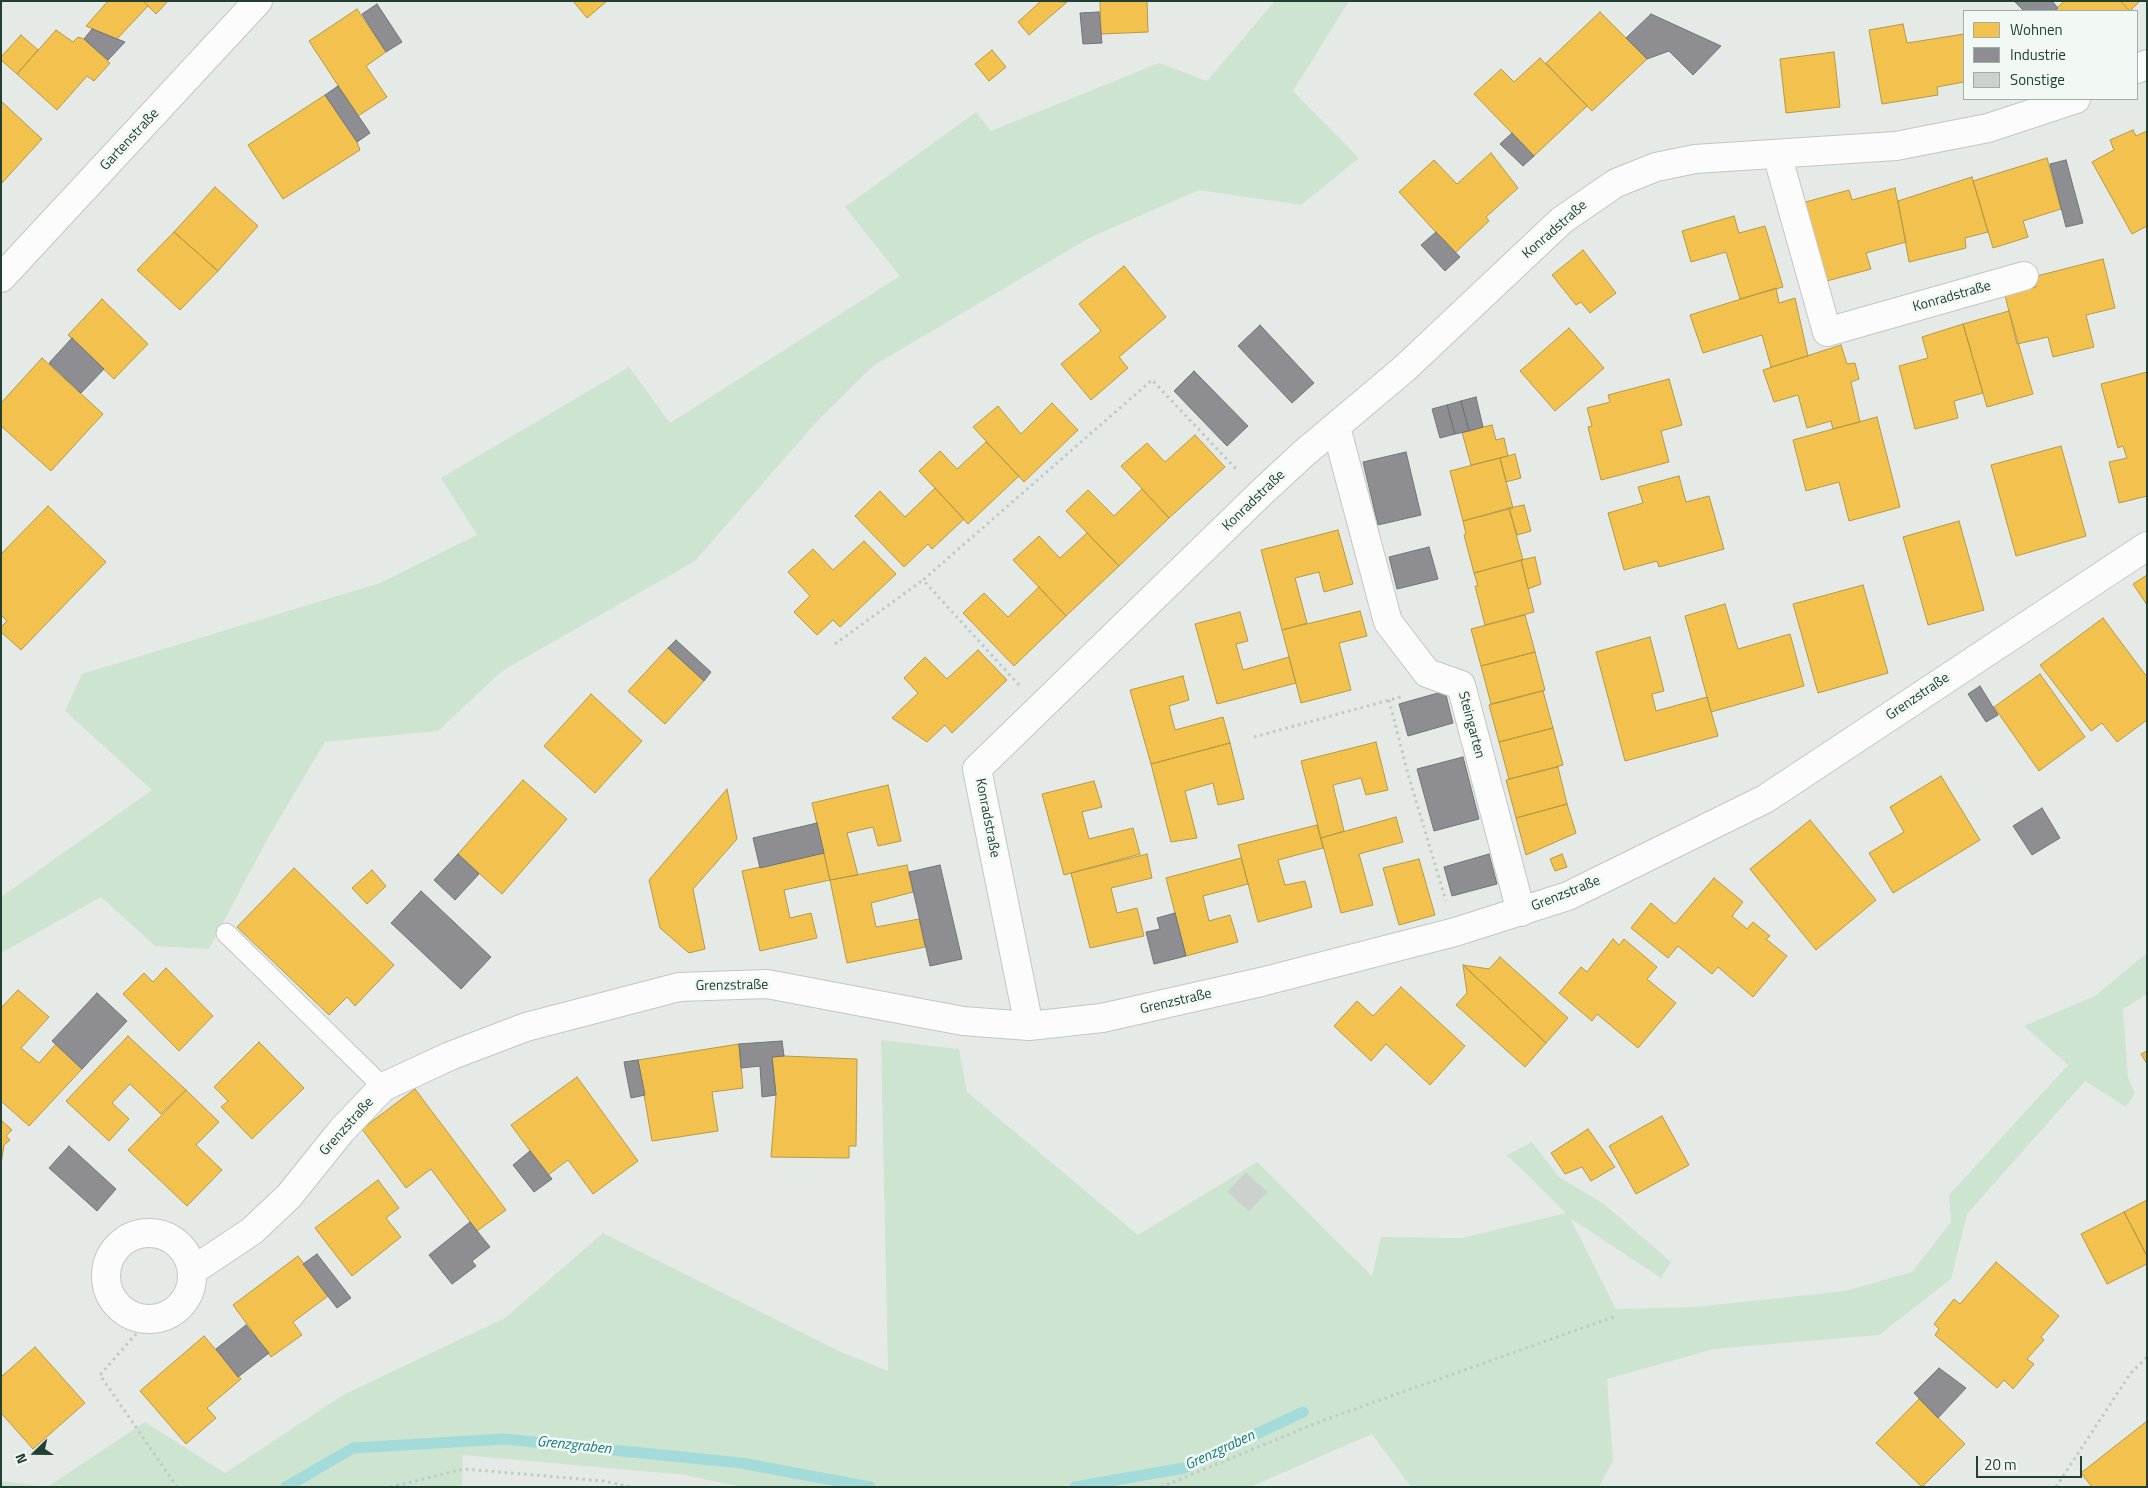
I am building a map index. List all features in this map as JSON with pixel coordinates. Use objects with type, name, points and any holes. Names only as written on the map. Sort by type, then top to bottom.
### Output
[{"type":"street","name":"Gartenstraße","points":[[1,278],[258,1]]},
{"type":"street","name":"Konradstraße","points":[[1029,1026],[978,768],[1260,494],[1404,369],[1562,220],[1616,183],[1656,166],[1696,159],[1896,146],[1988,128],[2073,100]]},
{"type":"street","name":"Konradstraße","points":[[1777,154],[1827,332],[2024,276]]},
{"type":"street","points":[[1336,427],[1388,622],[1427,673]]},
{"type":"street","name":"Grenzstraße","points":[[192,1271],[252,1232],[289,1196],[342,1130],[383,1087],[450,1056],[526,1027],[679,987],[767,984],[963,1021],[1029,1026],[1102,1018],[1261,982],[1455,932],[1568,896],[1766,799],[2147,546]]},
{"type":"street","name":"Steingarten","points":[[1427,673],[1461,685],[1521,912]]},
{"type":"street","points":[[155,1232],[169,1237],[180,1246],[188,1258],[192,1271],[191,1286],[185,1299],[176,1310],[163,1316],[149,1319],[135,1317],[122,1310],[113,1300],[106,1287],[105,1273],[108,1259],[116,1247],[127,1237],[155,1232]]},
{"type":"lane","points":[[226,933],[383,1087]]},
{"type":"path","points":[[835,644],[923,580],[1152,380],[1260,494]]},
{"type":"path","points":[[923,580],[1039,707]]},
{"type":"path","points":[[1254,737],[1406,695],[1427,673]]},
{"type":"path","points":[[1389,700],[1408,774],[1455,932]]},
{"type":"path","points":[[1161,1487],[1324,1420],[1616,1316]]},
{"type":"path","points":[[149,1319],[100,1375],[177,1487]]},
{"type":"path","points":[[2056,1487],[2130,1374],[2147,1357]]},
{"type":"path","points":[[390,1487],[464,1469],[604,1481],[631,1487]]},
{"type":"green space","points":[[1275,1],[1349,1],[1293,91],[1359,158],[1301,205],[1199,190],[1089,238],[873,366],[819,419],[695,561],[502,671],[438,731],[325,742],[269,836],[209,949],[155,946],[101,897],[1,953],[1,897],[152,790],[65,711],[82,674],[380,583],[477,535],[441,478],[629,367],[670,423],[900,276],[845,207],[976,112],[991,131],[1159,63],[1207,81]]},
{"type":"green space","points":[[2147,953],[2147,994],[2123,1009],[2128,1078],[2135,1093],[2126,1107],[2085,1081],[1967,1214],[1951,1279],[1879,1335],[1714,1349],[1607,1379],[1613,1461],[1599,1487],[1411,1487],[1372,1434],[1250,1487],[742,1487],[685,1475],[463,1455],[462,1487],[47,1487],[145,1422],[225,1473],[343,1395],[505,1318],[603,1233],[841,1352],[888,1371],[881,1040],[959,1049],[967,1092],[1138,1235],[1257,1162],[1372,1276],[1381,1237],[1462,1238],[1566,1213],[1507,1155],[1532,1142],[1559,1177],[1604,1204],[1671,1262],[1661,1278],[1570,1218],[1616,1309],[1695,1307],[1845,1291],[1912,1272],[1951,1222],[1949,1195],[2068,1065],[2024,1026],[2095,996]]},
{"type":"green space","points":[[1,1481],[47,1487],[1,1487]]},
{"type":"building: Wohnen","points":[[108,1],[143,1],[148,6],[117,39],[86,26]]},
{"type":"building: Wohnen","points":[[143,1],[168,1],[156,14]]},
{"type":"building: Wohnen","points":[[573,1],[607,1],[587,18]]},
{"type":"building: Wohnen","points":[[1041,1],[1067,2],[1029,35],[1018,22]]},
{"type":"building: Wohnen","points":[[1100,1],[1147,1],[1148,32],[1101,34]]},
{"type":"building: Wohnen","points":[[2064,1],[2120,1],[2129,10],[2055,10]]},
{"type":"building: Wohnen","points":[[2120,1],[2140,1],[2131,10]]},
{"type":"building: Wohnen","points":[[357,9],[386,52],[366,66],[387,97],[358,116],[309,41]]},
{"type":"building: Wohnen","points":[[1600,12],[1647,59],[1592,111],[1546,63]]},
{"type":"building: Wohnen","points":[[1903,24],[1907,43],[1963,34],[1963,82],[1937,87],[1938,95],[1882,104],[1869,30]]},
{"type":"building: Wohnen","points":[[56,30],[73,42],[78,37],[84,39],[110,63],[94,81],[87,76],[57,110],[17,74]]},
{"type":"building: Wohnen","points":[[21,35],[38,50],[17,74],[1,60],[1,57]]},
{"type":"building: Wohnen","points":[[992,50],[1006,67],[989,81],[975,64]]},
{"type":"building: Wohnen","points":[[1834,52],[1840,107],[1786,113],[1780,59]]},
{"type":"building: Wohnen","points":[[1540,58],[1587,106],[1534,156],[1474,94],[1501,69],[1514,82]]},
{"type":"building: Wohnen","points":[[325,95],[357,142],[360,150],[283,199],[248,145]]},
{"type":"building: Wohnen","points":[[1,101],[42,139],[1,184]]},
{"type":"building: Wohnen","points":[[2133,130],[2136,136],[2147,131],[2147,226],[2132,234],[2092,162],[2114,150],[2110,140]]},
{"type":"building: Wohnen","points":[[1491,153],[1518,188],[1486,217],[1489,221],[1455,253],[1399,192],[1434,160],[1457,184]]},
{"type":"building: Wohnen","points":[[2047,158],[2061,209],[2023,221],[2028,237],[1993,248],[1973,181]]},
{"type":"building: Wohnen","points":[[1972,177],[1988,232],[1965,238],[1966,248],[1909,262],[1898,201]]},
{"type":"building: Wohnen","points":[[215,187],[258,226],[218,271],[174,232]]},
{"type":"building: Wohnen","points":[[1895,188],[1906,242],[1866,253],[1871,269],[1823,282],[1802,203],[1849,190],[1852,200]]},
{"type":"building: Wohnen","points":[[1734,216],[1739,233],[1765,226],[1783,287],[1740,299],[1726,252],[1691,262],[1682,231]]},
{"type":"building: Wohnen","points":[[174,232],[218,271],[180,310],[137,270]]},
{"type":"building: Wohnen","points":[[1583,250],[1616,293],[1590,313],[1581,302],[1576,305],[1552,275]]},
{"type":"building: Wohnen","points":[[2103,259],[2115,308],[2086,315],[2094,347],[2053,357],[2048,337],[2017,344],[2005,295],[2036,287],[2033,277]]},
{"type":"building: Wohnen","points":[[1124,266],[1166,317],[1119,357],[1128,368],[1091,400],[1061,364],[1101,331],[1079,304]]},
{"type":"building: Wohnen","points":[[1776,288],[1779,303],[1795,298],[1808,356],[1771,367],[1762,335],[1703,353],[1690,315]]},
{"type":"building: Wohnen","points":[[102,299],[148,344],[114,379],[68,335]]},
{"type":"building: Wohnen","points":[[2009,311],[2033,394],[1987,407],[1963,324]]},
{"type":"building: Wohnen","points":[[1963,324],[1983,393],[1954,401],[1958,418],[1915,429],[1899,366],[1928,358],[1922,337]]},
{"type":"building: Wohnen","points":[[1569,328],[1604,368],[1555,411],[1520,371]]},
{"type":"building: Wohnen","points":[[1841,345],[1847,364],[1855,363],[1859,379],[1851,382],[1860,422],[1833,429],[1831,421],[1807,428],[1798,395],[1774,402],[1763,370]]},
{"type":"building: Wohnen","points":[[42,358],[103,414],[51,471],[1,426],[1,403]]},
{"type":"building: Wohnen","points":[[2147,372],[2147,496],[2119,503],[2109,462],[2127,458],[2123,446],[2118,448],[2101,384]]},
{"type":"building: Wohnen","points":[[1669,379],[1682,425],[1661,431],[1669,462],[1601,480],[1588,427],[1592,426],[1587,408],[1610,402],[1608,395]]},
{"type":"building: Wohnen","points":[[1052,403],[1078,430],[1024,482],[973,427],[998,406],[1021,434]]},
{"type":"building: Wohnen","points":[[1877,417],[1900,507],[1849,521],[1839,482],[1806,491],[1793,440]]},
{"type":"building: Wohnen","points":[[1492,425],[1496,440],[1504,438],[1508,456],[1471,465],[1462,432]]},
{"type":"building: Wohnen","points":[[1195,435],[1225,467],[1169,518],[1121,466],[1147,443],[1165,462]]},
{"type":"building: Wohnen","points":[[986,442],[1019,476],[968,524],[919,471],[940,451],[957,469]]},
{"type":"building: Wohnen","points":[[2061,446],[2086,536],[2016,556],[1991,465]]},
{"type":"building: Wohnen","points":[[1515,454],[1521,478],[1506,482],[1500,458]]},
{"type":"building: Wohnen","points":[[1500,458],[1513,508],[1463,521],[1450,471]]},
{"type":"building: Wohnen","points":[[1679,476],[1686,502],[1709,496],[1724,549],[1659,567],[1657,561],[1624,570],[1608,513],[1643,503],[1638,487]]},
{"type":"building: Wohnen","points":[[935,488],[964,519],[932,549],[928,544],[904,567],[855,516],[880,491],[905,517]]},
{"type":"building: Wohnen","points":[[1142,489],[1169,518],[1119,566],[1066,511],[1088,490],[1114,516]]},
{"type":"building: Wohnen","points":[[1524,505],[1531,531],[1517,535],[1509,508]]},
{"type":"building: Wohnen","points":[[48,506],[106,562],[21,650],[1,632],[1,627],[7,621],[1,615],[1,554]]},
{"type":"building: Wohnen","points":[[1509,508],[1523,560],[1474,573],[1464,535],[1466,534],[1463,521]]},
{"type":"building: Wohnen","points":[[1959,521],[1984,610],[1928,625],[1903,537]]},
{"type":"building: Wohnen","points":[[1338,530],[1353,584],[1324,592],[1319,572],[1295,578],[1307,623],[1282,630],[1261,550]]},
{"type":"building: Wohnen","points":[[1087,533],[1119,566],[1066,616],[1013,560],[1039,536],[1060,558]]},
{"type":"building: Wohnen","points":[[864,541],[896,574],[840,627],[833,620],[817,635],[794,612],[810,596],[788,572],[813,549],[833,570]]},
{"type":"building: Wohnen","points":[[1535,557],[1541,584],[1528,589],[1521,560]]},
{"type":"building: Wohnen","points":[[1521,560],[1534,612],[1485,625],[1475,586],[1478,586],[1474,573]]},
{"type":"building: Wohnen","points":[[2147,575],[2147,605],[2133,584]]},
{"type":"building: Wohnen","points":[[1863,585],[1888,673],[1818,693],[1793,604]]},
{"type":"building: Wohnen","points":[[1039,587],[1066,616],[1014,666],[963,613],[984,593],[1008,617]]},
{"type":"building: Wohnen","points":[[1725,604],[1738,649],[1790,634],[1804,686],[1711,712],[1685,616]]},
{"type":"building: Wohnen","points":[[1360,611],[1367,636],[1339,643],[1351,690],[1301,703],[1282,630]]},
{"type":"building: Wohnen","points":[[1240,612],[1248,641],[1236,644],[1243,670],[1289,657],[1296,683],[1217,704],[1195,624]]},
{"type":"building: Wohnen","points":[[1525,615],[1535,652],[1481,666],[1471,629]]},
{"type":"building: Wohnen","points":[[2103,618],[2147,677],[2147,720],[2117,742],[2102,723],[2091,731],[2040,665]]},
{"type":"building: Wohnen","points":[[1650,637],[1664,691],[1652,694],[1656,711],[1707,697],[1718,736],[1625,761],[1596,652]]},
{"type":"building: Wohnen","points":[[668,648],[704,681],[665,724],[628,691]]},
{"type":"building: Wohnen","points":[[978,650],[1007,680],[952,733],[945,725],[927,742],[892,718],[918,693],[904,678],[925,657],[947,679]]},
{"type":"building: Wohnen","points":[[1535,652],[1545,690],[1491,704],[1481,666]]},
{"type":"building: Wohnen","points":[[2040,674],[2085,737],[2039,771],[1994,707]]},
{"type":"building: Wohnen","points":[[1183,676],[1189,700],[1169,706],[1175,730],[1223,717],[1230,743],[1151,764],[1130,690]]},
{"type":"building: Wohnen","points":[[1543,691],[1553,728],[1499,742],[1489,705]]},
{"type":"building: Wohnen","points":[[591,694],[642,741],[595,793],[544,746]]},
{"type":"building: Wohnen","points":[[1553,728],[1563,765],[1509,779],[1499,742]]},
{"type":"building: Wohnen","points":[[1376,742],[1388,790],[1366,795],[1361,778],[1333,785],[1344,831],[1321,838],[1301,761]]},
{"type":"building: Wohnen","points":[[1230,743],[1244,799],[1218,805],[1213,783],[1185,791],[1197,838],[1171,842],[1151,764]]},
{"type":"building: Wohnen","points":[[1558,767],[1567,804],[1516,818],[1506,780]]},
{"type":"building: Wohnen","points":[[1941,776],[1980,840],[1893,893],[1869,853],[1904,832],[1890,807]]},
{"type":"building: Wohnen","points":[[523,780],[567,819],[502,894],[458,854]]},
{"type":"building: Wohnen","points":[[1094,781],[1102,807],[1082,812],[1089,839],[1133,828],[1140,854],[1064,875],[1042,794]]},
{"type":"building: Wohnen","points":[[888,785],[901,841],[878,846],[873,827],[847,833],[858,875],[830,880],[812,803]]},
{"type":"building: Wohnen","points":[[727,789],[737,839],[693,889],[705,949],[689,953],[660,928],[649,880]]},
{"type":"building: Wohnen","points":[[1567,804],[1576,833],[1526,855],[1516,818]]},
{"type":"building: Wohnen","points":[[1396,817],[1403,842],[1359,854],[1373,905],[1341,913],[1321,838]]},
{"type":"building: Wohnen","points":[[1810,820],[1876,900],[1816,950],[1750,869]]},
{"type":"building: Wohnen","points":[[1317,825],[1323,848],[1278,860],[1285,885],[1305,881],[1312,907],[1258,922],[1238,845]]},
{"type":"building: Wohnen","points":[[824,853],[830,880],[784,890],[790,918],[811,913],[817,938],[760,951],[742,871]]},
{"type":"building: Wohnen","points":[[1147,854],[1152,878],[1111,888],[1117,913],[1137,908],[1144,936],[1090,948],[1071,873]]},
{"type":"building: Wohnen","points":[[1562,854],[1567,867],[1555,871],[1550,859]]},
{"type":"building: Wohnen","points":[[1241,858],[1248,884],[1203,896],[1209,921],[1230,915],[1238,942],[1186,956],[1166,878]]},
{"type":"building: Wohnen","points":[[1419,859],[1435,915],[1399,925],[1383,868]]},
{"type":"building: Wohnen","points":[[907,865],[913,892],[871,903],[876,927],[919,919],[925,947],[847,963],[830,880]]},
{"type":"building: Wohnen","points":[[294,868],[394,965],[355,1006],[347,997],[329,1015],[237,927]]},
{"type":"building: Wohnen","points":[[372,870],[386,886],[367,904],[352,888]]},
{"type":"building: Wohnen","points":[[1714,878],[1743,902],[1732,916],[1747,929],[1753,922],[1770,936],[1766,939],[1787,956],[1753,997],[1718,967],[1712,974],[1678,946],[1668,958],[1631,928],[1651,903],[1675,924]]},
{"type":"building: Wohnen","points":[[1613,939],[1619,945],[1624,939],[1657,967],[1647,979],[1676,1003],[1638,1048],[1597,1014],[1592,1021],[1559,993],[1581,967],[1587,972]]},
{"type":"building: Wohnen","points":[[1500,957],[1568,1018],[1546,1043],[1463,965],[1489,969]]},
{"type":"building: Wohnen","points":[[1463,965],[1546,1043],[1525,1067],[1456,1005],[1467,993]]},
{"type":"building: Wohnen","points":[[166,968],[213,1016],[179,1051],[123,994],[144,973],[153,982]]},
{"type":"building: Wohnen","points":[[1401,987],[1465,1046],[1430,1085],[1386,1044],[1371,1061],[1334,1026],[1357,1001],[1373,1016]]},
{"type":"building: Wohnen","points":[[18,990],[49,1017],[21,1048],[39,1063],[56,1044],[82,1069],[29,1126],[1,1101],[1,1008]]},
{"type":"building: Wohnen","points":[[128,1036],[186,1090],[161,1114],[130,1084],[112,1103],[129,1119],[109,1141],[66,1101]]},
{"type":"building: Wohnen","points":[[259,1042],[304,1088],[252,1139],[221,1107],[228,1101],[214,1087]]},
{"type":"building: Wohnen","points":[[739,1044],[743,1088],[712,1092],[718,1131],[652,1141],[638,1060]]},
{"type":"building: Wohnen","points":[[2147,1051],[2147,1064],[2141,1054]]},
{"type":"building: Wohnen","points":[[772,1057],[857,1059],[856,1146],[849,1146],[849,1158],[771,1157],[776,1095]]},
{"type":"building: Wohnen","points":[[577,1077],[638,1161],[593,1194],[568,1160],[548,1175],[511,1125]]},
{"type":"building: Wohnen","points":[[415,1089],[506,1210],[477,1231],[431,1169],[406,1188],[362,1129]]},
{"type":"building: Wohnen","points":[[186,1090],[219,1122],[196,1145],[222,1170],[187,1206],[128,1150]]},
{"type":"building: Wohnen","points":[[1662,1116],[1689,1165],[1636,1194],[1609,1146]]},
{"type":"building: Wohnen","points":[[1,1120],[12,1130],[6,1136],[10,1140],[4,1145],[1,1164]]},
{"type":"building: Wohnen","points":[[1588,1129],[1615,1167],[1591,1181],[1582,1167],[1565,1174],[1551,1153]]},
{"type":"building: Wohnen","points":[[378,1180],[399,1208],[386,1218],[401,1237],[352,1276],[315,1228]]},
{"type":"building: Wohnen","points":[[2147,1200],[2147,1256],[2124,1212]]},
{"type":"building: Wohnen","points":[[2124,1212],[2147,1256],[2147,1264],[2107,1284],[2081,1234]]},
{"type":"building: Wohnen","points":[[298,1256],[328,1296],[293,1322],[302,1335],[271,1357],[233,1305]]},
{"type":"building: Wohnen","points":[[1996,1262],[2059,1316],[2041,1337],[2044,1340],[2027,1359],[2034,1364],[2013,1389],[2004,1380],[1997,1388],[1935,1335],[1939,1329],[1934,1324],[1954,1299],[1960,1304]]},
{"type":"building: Wohnen","points":[[204,1336],[241,1379],[207,1408],[216,1418],[186,1444],[140,1391]]},
{"type":"building: Wohnen","points":[[35,1347],[85,1403],[33,1449],[1,1413],[1,1377]]},
{"type":"building: Wohnen","points":[[1919,1399],[1965,1444],[1922,1487],[1876,1443]]},
{"type":"building: Wohnen","points":[[2147,1421],[2147,1487],[2092,1487],[2081,1473]]},
{"type":"building: Industrie","points":[[2014,1],[2052,1],[2058,8],[2055,10],[2023,10]]},
{"type":"building: Industrie","points":[[377,4],[402,42],[386,52],[362,14]]},
{"type":"building: Industrie","points":[[1099,12],[1102,43],[1083,44],[1080,13]]},
{"type":"building: Industrie","points":[[1651,14],[1721,46],[1693,75],[1669,51],[1647,59],[1626,38]]},
{"type":"building: Industrie","points":[[92,29],[125,42],[108,60],[84,39]]},
{"type":"building: Industrie","points":[[338,86],[370,133],[357,142],[325,95]]},
{"type":"building: Industrie","points":[[1512,133],[1534,156],[1523,166],[1500,144]]},
{"type":"building: Industrie","points":[[2066,160],[2083,223],[2066,227],[2050,164]]},
{"type":"building: Industrie","points":[[1436,232],[1460,257],[1445,271],[1421,245]]},
{"type":"building: Industrie","points":[[1260,325],[1314,383],[1292,403],[1238,346]]},
{"type":"building: Industrie","points":[[72,338],[104,369],[81,393],[49,363]]},
{"type":"building: Industrie","points":[[1194,371],[1248,426],[1227,446],[1174,391]]},
{"type":"building: Industrie","points":[[1476,397],[1483,427],[1469,431],[1461,401]]},
{"type":"building: Industrie","points":[[1461,401],[1469,431],[1455,434],[1447,405]]},
{"type":"building: Industrie","points":[[1447,405],[1455,434],[1440,438],[1432,409]]},
{"type":"building: Industrie","points":[[1406,452],[1421,515],[1378,525],[1363,462]]},
{"type":"building: Industrie","points":[[1429,547],[1438,579],[1397,589],[1389,557]]},
{"type":"building: Industrie","points":[[676,640],[711,672],[704,681],[668,648]]},
{"type":"building: Industrie","points":[[1980,686],[1998,715],[1986,722],[1968,694]]},
{"type":"building: Industrie","points":[[1445,691],[1453,723],[1408,736],[1399,704]]},
{"type":"building: Industrie","points":[[1463,757],[1479,819],[1434,831],[1417,769]]},
{"type":"building: Industrie","points":[[2042,808],[2060,838],[2032,855],[2013,826]]},
{"type":"building: Industrie","points":[[817,823],[824,853],[760,868],[753,838]]},
{"type":"building: Industrie","points":[[458,854],[479,874],[455,900],[434,880]]},
{"type":"building: Industrie","points":[[1489,854],[1497,884],[1452,896],[1444,867]]},
{"type":"building: Industrie","points":[[940,865],[962,959],[930,966],[909,872]]},
{"type":"building: Industrie","points":[[421,891],[491,957],[461,989],[391,923]]},
{"type":"building: Industrie","points":[[1175,913],[1186,956],[1154,964],[1146,932],[1160,929],[1157,918]]},
{"type":"building: Industrie","points":[[97,993],[127,1021],[82,1069],[52,1041]]},
{"type":"building: Industrie","points":[[782,1041],[784,1056],[772,1057],[776,1095],[762,1097],[760,1066],[741,1068],[739,1044]]},
{"type":"building: Industrie","points":[[638,1060],[645,1095],[631,1098],[624,1062]]},
{"type":"building: Industrie","points":[[69,1146],[116,1189],[97,1211],[49,1168]]},
{"type":"building: Industrie","points":[[530,1151],[552,1179],[534,1192],[513,1165]]},
{"type":"building: Industrie","points":[[470,1222],[490,1247],[472,1261],[476,1266],[452,1284],[429,1255]]},
{"type":"building: Industrie","points":[[317,1254],[351,1298],[337,1308],[303,1264]]},
{"type":"building: Industrie","points":[[246,1325],[269,1353],[238,1377],[216,1349]]},
{"type":"building: Industrie","points":[[1939,1368],[1966,1388],[1938,1418],[1914,1393]]},
{"type":"building: Sonstige","points":[[1246,1173],[1267,1192],[1249,1211],[1228,1192]]},
{"type":"waterway","name":"Grenzgraben","points":[[1075,1487],[1184,1468],[1303,1412]]},
{"type":"waterway","name":"Grenzgraben","points":[[286,1487],[353,1448],[504,1439],[741,1463],[870,1487]]}]
